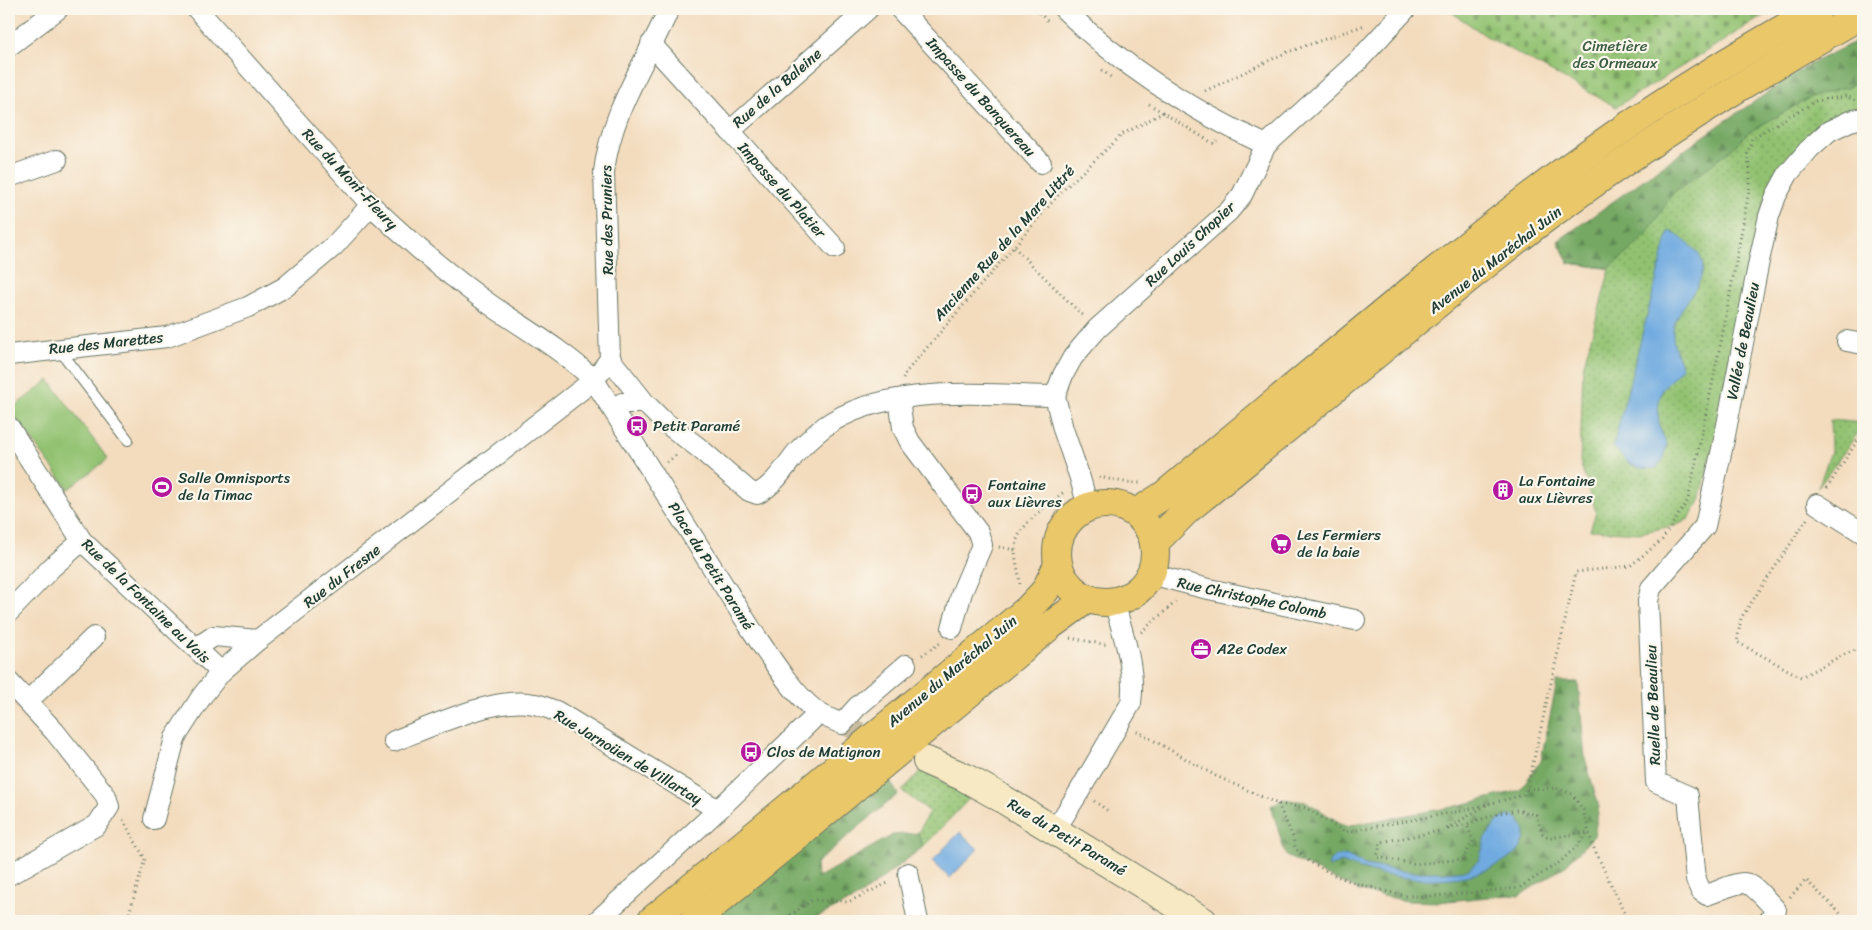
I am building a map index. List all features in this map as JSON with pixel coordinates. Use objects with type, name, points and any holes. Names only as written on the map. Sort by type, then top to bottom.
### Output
[{"type":"main road","name":"Avenue du Maréchal Juin","points":[[1136,514],[1164,495],[1508,213],[1598,147],[1690,85],[1818,9]]},
{"type":"main road","name":"Avenue du Maréchal Juin","points":[[1154,542],[1188,509],[1500,254],[1614,169],[1712,104],[1863,14]]},
{"type":"main road","points":[[1100,504],[1113,504],[1125,507],[1136,514],[1150,531],[1154,542],[1155,558],[1151,574],[1146,582],[1132,595],[1100,600],[1077,593],[1069,586],[1062,576],[1056,554],[1062,530],[1069,520],[1078,512],[1100,504]]},
{"type":"main road","name":"Avenue du Maréchal Juin","points":[[651,921],[1002,628],[1028,609],[1045,591],[1058,565]]},
{"type":"main road","name":"Avenue du Maréchal Juin","points":[[694,921],[1051,624],[1100,600]]},
{"type":"street","points":[[9,46],[58,9]]},
{"type":"street","name":"Rue du Mont-Fleury","points":[[197,9],[371,205],[432,260],[496,308],[545,340],[594,380]]},
{"type":"street","name":"Rue des Pruniers","points":[[610,358],[604,172],[607,149],[615,122],[669,9]]},
{"type":"street","name":"Rue de la Baleine","points":[[651,44],[730,131],[868,9]]},
{"type":"street","name":"Impasse du Banquereau","points":[[900,9],[1041,163]]},
{"type":"street","points":[[1064,9],[1131,68],[1160,89],[1227,127],[1266,145]]},
{"type":"street","name":"Rue Louis Chopier","points":[[1055,396],[1072,357],[1097,329],[1229,211],[1242,195],[1266,145],[1356,63],[1402,14]]},
{"type":"street","name":"Vallée de Beaulieu","points":[[1651,588],[1704,526],[1724,440],[1759,261],[1769,216],[1776,196],[1788,174],[1810,148],[1829,131],[1850,121],[1863,118]]},
{"type":"street","name":"Impasse du Platier","points":[[730,131],[835,248]]},
{"type":"street","points":[[9,177],[57,160]]},
{"type":"street","name":"Rue des Marettes","points":[[9,355],[167,337],[248,307],[285,288],[334,246],[371,205]]},
{"type":"street","points":[[594,380],[610,358],[662,420],[749,491],[757,494],[764,490],[781,473],[813,436],[827,425],[857,411],[899,399],[936,394],[1055,396],[1063,429],[1088,507]]},
{"type":"street","name":"Place du Petit Paramé","points":[[594,380],[763,647],[805,701],[819,713]]},
{"type":"street","name":"Rue du Fresne","points":[[154,819],[175,738],[202,696],[221,672],[258,640],[594,380]]},
{"type":"street","points":[[899,399],[903,428],[910,442],[978,532],[982,545],[962,592],[952,628]]},
{"type":"street","points":[[614,410],[622,403],[645,402]]},
{"type":"street","name":"Rue de la Fontaine au Vais","points":[[9,427],[82,541],[221,672]]},
{"type":"street","points":[[1817,504],[1863,533]]},
{"type":"street","points":[[9,612],[51,568],[82,541]]},
{"type":"street","name":"Rue Christophe Colomb","points":[[1151,574],[1190,586],[1355,620]]},
{"type":"street","name":"Ruelle de Beaulieu","points":[[1651,588],[1648,601],[1656,782],[1688,796],[1696,880],[1701,891],[1707,895],[1736,883],[1747,882],[1753,885],[1773,916]]},
{"type":"street","points":[[1055,830],[1132,703],[1134,688],[1125,642],[1100,600]]},
{"type":"street","points":[[196,648],[214,636],[258,640]]},
{"type":"street","points":[[28,702],[94,637]]},
{"type":"street","points":[[597,921],[718,810],[819,713],[842,724],[857,707],[906,665]]},
{"type":"street","points":[[9,682],[55,732],[106,796],[109,808],[97,825],[9,875]]},
{"type":"street","name":"Rue Jarnoüen de Villartay","points":[[394,741],[482,708],[510,703],[533,703],[556,711],[718,810]]},
{"type":"street","name":"Rue du Petit Paramé","points":[[926,761],[964,777],[1055,830],[1203,921]]},
{"type":"street","points":[[908,873],[918,921]]},
{"type":"lane","points":[[59,348],[128,440]]},
{"type":"path","name":"Ancienne Rue de la Mare Littré","points":[[899,399],[900,384],[906,372],[1060,193],[1123,134],[1183,102],[1285,53],[1402,14]]},
{"type":"path","points":[[1121,722],[1216,776],[1278,804],[1306,808],[1346,832],[1461,811],[1522,795],[1527,789],[1576,572],[1630,566],[1662,540],[1688,500],[1723,332],[1750,185],[1750,169],[1747,155],[1752,138],[1816,101],[1847,96],[1863,105]]},
{"type":"path","points":[[1014,247],[1097,329]]},
{"type":"path","points":[[1863,432],[1741,618],[1736,642],[1801,677],[1844,654],[1863,647]]},
{"type":"path","points":[[653,473],[696,446]]},
{"type":"path","points":[[1028,609],[1021,601],[1019,569],[1015,550],[1018,536],[1024,527],[1065,491],[1072,482],[1090,475],[1129,483],[1145,482],[1156,487],[1164,495]]},
{"type":"path","points":[[1051,624],[1058,632],[1070,638],[1108,645],[1134,640],[1146,627],[1189,592],[1190,586]]},
{"type":"path","points":[[906,665],[939,645],[952,628]]},
{"type":"path","points":[[1527,789],[1556,788],[1572,794],[1583,810],[1587,832],[1628,921]]},
{"type":"path","points":[[1445,830],[1492,802]]},
{"type":"path","points":[[1278,804],[1291,830],[1295,848],[1310,862],[1356,884],[1405,896],[1435,896],[1519,888],[1560,862],[1578,845],[1587,832]]},
{"type":"path","points":[[109,808],[123,820],[145,859],[127,921]]},
{"type":"path","points":[[1467,824],[1473,840],[1463,859],[1415,864],[1377,858],[1381,842],[1445,830],[1500,813],[1517,810],[1536,815],[1542,833],[1550,838],[1587,832]]},
{"type":"path","points":[[782,921],[812,900],[848,902],[908,873]]},
{"type":"path","points":[[1773,916],[1806,880],[1848,921]]},
{"type":"green space","name":"Cimetière des Ormeaux","points":[[1447,9],[1775,9],[1616,107],[1489,38]]},
{"type":"green space","points":[[1863,38],[1863,106],[1819,126],[1784,160],[1764,202],[1719,420],[1700,501],[1689,519],[1677,525],[1639,533],[1590,530],[1596,512],[1580,462],[1583,367],[1610,269],[1569,263],[1558,241],[1810,64]]},
{"type":"green space","points":[[1863,38],[1863,80],[1811,97],[1749,132],[1731,150],[1673,193],[1645,237],[1610,268],[1569,263],[1558,241],[1721,124],[1810,64]]},
{"type":"green space","points":[[49,380],[108,459],[68,489],[10,410]]},
{"type":"green space","points":[[1830,420],[1863,423],[1863,426],[1818,488],[1831,451]]},
{"type":"green space","points":[[1557,682],[1578,682],[1585,758],[1599,807],[1594,836],[1564,867],[1519,896],[1509,895],[1438,902],[1407,901],[1360,891],[1286,856],[1271,806],[1282,799],[1307,802],[1345,826],[1453,807],[1520,790],[1541,760]]},
{"type":"green space","points":[[923,768],[969,799],[923,847],[918,833],[929,811],[902,791]]},
{"type":"green space","points":[[887,777],[898,794],[816,863],[817,878],[893,835],[918,833],[923,847],[857,898],[808,921],[711,921]]},
{"type":"water","points":[[1669,231],[1691,246],[1700,256],[1703,267],[1701,278],[1681,310],[1673,331],[1674,345],[1682,368],[1663,388],[1659,402],[1660,429],[1667,444],[1664,458],[1656,468],[1648,469],[1632,465],[1613,447]]},
{"type":"water","points":[[1508,816],[1516,817],[1522,824],[1525,835],[1520,849],[1514,855],[1487,870],[1467,876],[1446,879],[1402,877],[1360,869],[1342,862],[1328,867],[1330,861],[1335,857],[1346,855],[1365,865],[1408,872],[1468,870],[1479,860],[1486,837],[1499,820]]},
{"type":"water","points":[[960,832],[978,849],[950,878],[932,861]]},
{"type":"tunnel","points":[[842,724],[883,742]]},
{"type":"place","name":"Petit Paramé","points":[[637,426]]},
{"type":"place","name":"Salle Omnisports de la Timac","points":[[162,487]]},
{"type":"place","name":"La Fontaine aux Lièvres","points":[[1503,490]]},
{"type":"place","name":"Fontaine aux Lièvres","points":[[972,494]]},
{"type":"place","name":"Les Fermiers de la baie","points":[[1281,544]]},
{"type":"place","name":"A2e Codex","points":[[1201,649]]},
{"type":"place","name":"Clos de Matignon","points":[[751,752]]}]
